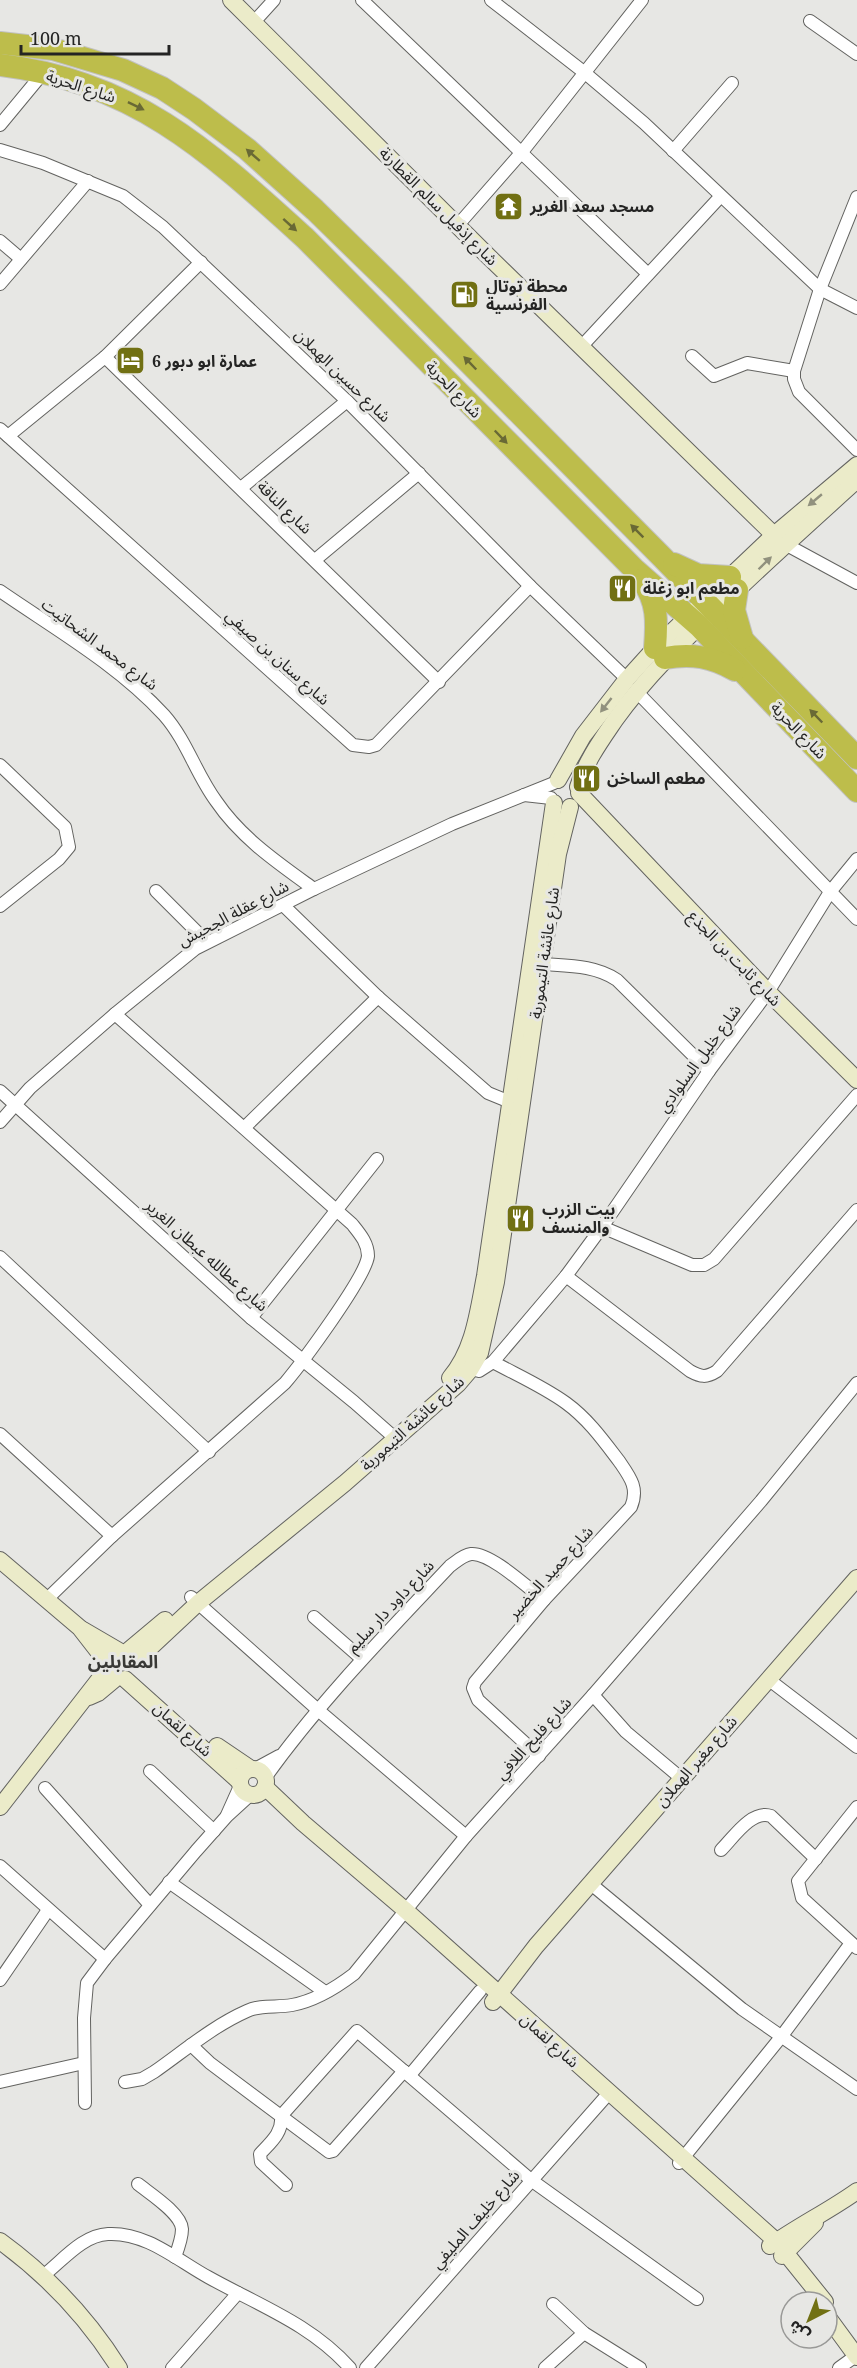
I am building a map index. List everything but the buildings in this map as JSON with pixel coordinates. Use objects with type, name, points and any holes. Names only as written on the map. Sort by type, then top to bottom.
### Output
[{"type":"highway","name":"شارع الحرية","points":[[0,43],[53,49],[123,70],[162,88],[247,149],[315,210],[397,290],[663,558],[747,676],[857,791]]},
{"type":"highway","name":"شارع الحرية","points":[[0,65],[43,73],[113,95],[149,113],[193,141],[248,186],[305,238],[634,570],[744,643],[857,758]]},
{"type":"highway","points":[[663,558],[687,572],[733,584],[736,621],[744,643]]},
{"type":"highway","points":[[634,570],[650,591],[656,606],[660,653],[702,656],[721,662],[747,676]]},
{"type":"street","points":[[254,22],[274,0]]},
{"type":"street","points":[[362,0],[648,274]]},
{"type":"street","points":[[491,0],[585,72],[820,289],[857,308]]},
{"type":"street","points":[[458,225],[522,152],[642,0]]},
{"type":"street","name":"شارع إذفيل سالم القطارنة","points":[[232,1],[581,347],[780,539]]},
{"type":"street","points":[[810,21],[857,54]]},
{"type":"street","points":[[0,125],[43,73]]},
{"type":"street","points":[[673,152],[732,83]]},
{"type":"street","name":"شارع حسين الهملان","points":[[0,150],[88,181],[123,196],[142,209],[201,262],[346,401],[631,685],[857,919]]},
{"type":"street","points":[[0,284],[88,181]]},
{"type":"street","points":[[581,347],[720,197]]},
{"type":"street","points":[[857,197],[820,289],[794,371],[794,379],[799,392],[857,450]]},
{"type":"street","points":[[0,241],[21,258]]},
{"type":"street","points":[[4,432],[105,357],[201,262]]},
{"type":"street","points":[[692,356],[714,376],[747,363],[794,371]]},
{"type":"street","name":"شارع الناقة","points":[[105,357],[439,682]]},
{"type":"street","points":[[241,488],[346,401]]},
{"type":"street","name":"شارع سنان بن صيفي","points":[[4,432],[353,745],[369,747],[376,745],[530,586]]},
{"type":"street","points":[[565,794],[583,736],[660,653],[857,465]]},
{"type":"street","points":[[315,560],[418,473]]},
{"type":"street","points":[[780,539],[857,480]]},
{"type":"street","points":[[780,539],[857,583]]},
{"type":"street","name":"شارع محمد الشحاتيت","points":[[0,591],[99,660],[165,716],[186,745],[214,799],[225,814],[264,853],[314,889]]},
{"type":"street","points":[[0,765],[65,827],[69,848],[59,859],[0,906]]},
{"type":"street","name":"شارع عقلة الجحيش","points":[[0,1122],[30,1088],[115,1014],[180,960],[207,942],[452,824],[522,795],[565,794]]},
{"type":"street","name":"شارع ثابت بن الجذع","points":[[565,794],[620,838],[855,1080]]},
{"type":"street","name":"شارع عائشة التيمورية","points":[[0,1807],[86,1699],[93,1685],[122,1665],[195,1600],[297,1523],[392,1436],[451,1377],[465,1368],[483,1342],[496,1282],[565,794]]},
{"type":"street","name":"شارع عائشة التيمورية","points":[[465,1368],[485,1276],[510,1102],[565,794]]},
{"type":"street","name":"شارع خليل السلوادي","points":[[494,1362],[566,1276],[602,1227],[709,1071],[768,992],[830,892],[857,859]]},
{"type":"street","points":[[156,891],[207,942]]},
{"type":"street","points":[[283,905],[378,997],[488,1093],[510,1102]]},
{"type":"street","points":[[542,964],[595,969],[617,980],[709,1071]]},
{"type":"street","points":[[245,1127],[378,997]]},
{"type":"street","points":[[46,1600],[112,1536],[285,1383],[303,1362],[336,1314],[368,1260],[368,1247],[362,1235],[338,1210],[115,1014]]},
{"type":"street","name":"شارع عطالله عبطان الغرير","points":[[0,1091],[251,1318],[392,1436]]},
{"type":"street","points":[[602,1227],[692,1265],[704,1265],[714,1259],[857,1095]]},
{"type":"street","points":[[251,1318],[377,1159]]},
{"type":"street","points":[[566,1276],[690,1371],[701,1377],[709,1376],[717,1371],[857,1210]]},
{"type":"street","points":[[0,1257],[209,1452]]},
{"type":"street","points":[[465,1368],[479,1371],[494,1362]]},
{"type":"street","name":"شارع حميد الخضير","points":[[494,1362],[565,1402],[601,1436],[633,1483],[636,1493],[631,1507],[544,1600],[475,1682],[474,1688],[478,1700],[539,1756]]},
{"type":"street","name":"شارع فليح اللافي","points":[[125,2082],[142,2079],[154,2072],[223,2023],[248,2010],[295,2004],[340,1985],[354,1974],[401,1913],[466,1836],[593,1695],[776,1484],[857,1383]]},
{"type":"street","points":[[0,1434],[112,1536]]},
{"type":"street","name":"شارع داود دار سليم","points":[[85,2103],[86,1990],[92,1974],[227,1816],[253,1782],[282,1754],[362,1659],[450,1566],[464,1557],[479,1555],[493,1562],[544,1600]]},
{"type":"street","name":"شارع لقمان","points":[[0,1560],[202,1735],[233,1758],[253,1782],[303,1823],[489,1994],[681,2160],[779,2249],[815,2290]]},
{"type":"street","name":"شارع مغير الهملان","points":[[489,1994],[536,1946],[591,1884],[857,1578]]},
{"type":"street","points":[[195,1600],[318,1710],[466,1836]]},
{"type":"street","points":[[314,1617],[362,1659]]},
{"type":"street","points":[[768,1679],[857,1747]]},
{"type":"street","points":[[593,1695],[626,1732],[681,1778]]},
{"type":"street","points":[[150,1771],[214,1831]]},
{"type":"street","points":[[45,1788],[150,1905]]},
{"type":"street","points":[[681,2160],[854,1946],[800,1894],[798,1881],[857,1807]]},
{"type":"street","points":[[721,1850],[753,1818],[765,1814],[771,1816],[816,1858]]},
{"type":"street","points":[[0,1866],[105,1959]]},
{"type":"street","points":[[169,1882],[325,1992]]},
{"type":"street","points":[[591,1884],[688,1967],[781,2037],[857,2090]]},
{"type":"street","points":[[0,1980],[48,1910]]},
{"type":"street","points":[[191,2045],[210,2063],[324,2150],[331,2152],[407,2073],[489,1994]]},
{"type":"street","points":[[286,2185],[261,2162],[260,2154],[279,2132],[282,2124],[281,2116],[357,2031],[531,2180],[697,2299]]},
{"type":"street","points":[[0,2082],[84,2063]]},
{"type":"street","name":"شارع خليف المليفي","points":[[366,2368],[607,2096]]},
{"type":"street","points":[[138,2184],[173,2212],[180,2221],[182,2227],[175,2257]]},
{"type":"street","points":[[779,2249],[857,2191]]},
{"type":"street","points":[[44,2275],[87,2239],[107,2234],[133,2236],[284,2316],[307,2330],[336,2353],[350,2368]]},
{"type":"street","points":[[0,2241],[44,2275],[81,2314],[119,2368]]},
{"type":"street","name":"شارع لقمان","points":[[779,2249],[808,2290]]},
{"type":"street","points":[[172,2368],[238,2293]]},
{"type":"street","points":[[553,2304],[584,2333],[640,2368]]},
{"type":"street","name":"شارع لقمان","points":[[839,2324],[857,2353]]},
{"type":"street","points":[[839,2331],[857,2353],[839,2368]]},
{"type":"street","points":[[545,2368],[584,2333]]},
{"type":"place","name":"مسجد سعد الغرير","points":[[509,206]]},
{"type":"place","name":"محطة توتال الفرنسية","points":[[465,295]]},
{"type":"place","name":"عمارة ابو دبور 6","points":[[131,361]]},
{"type":"place","name":"مطعم ابو زغلة","points":[[622,588]]},
{"type":"place","name":"مطعم الساخن","points":[[586,778]]},
{"type":"place","name":"بيت الزرب والمنسف","points":[[521,1218]]},
{"type":"district","name":"المقابلين","points":[[123,1661]]}]
